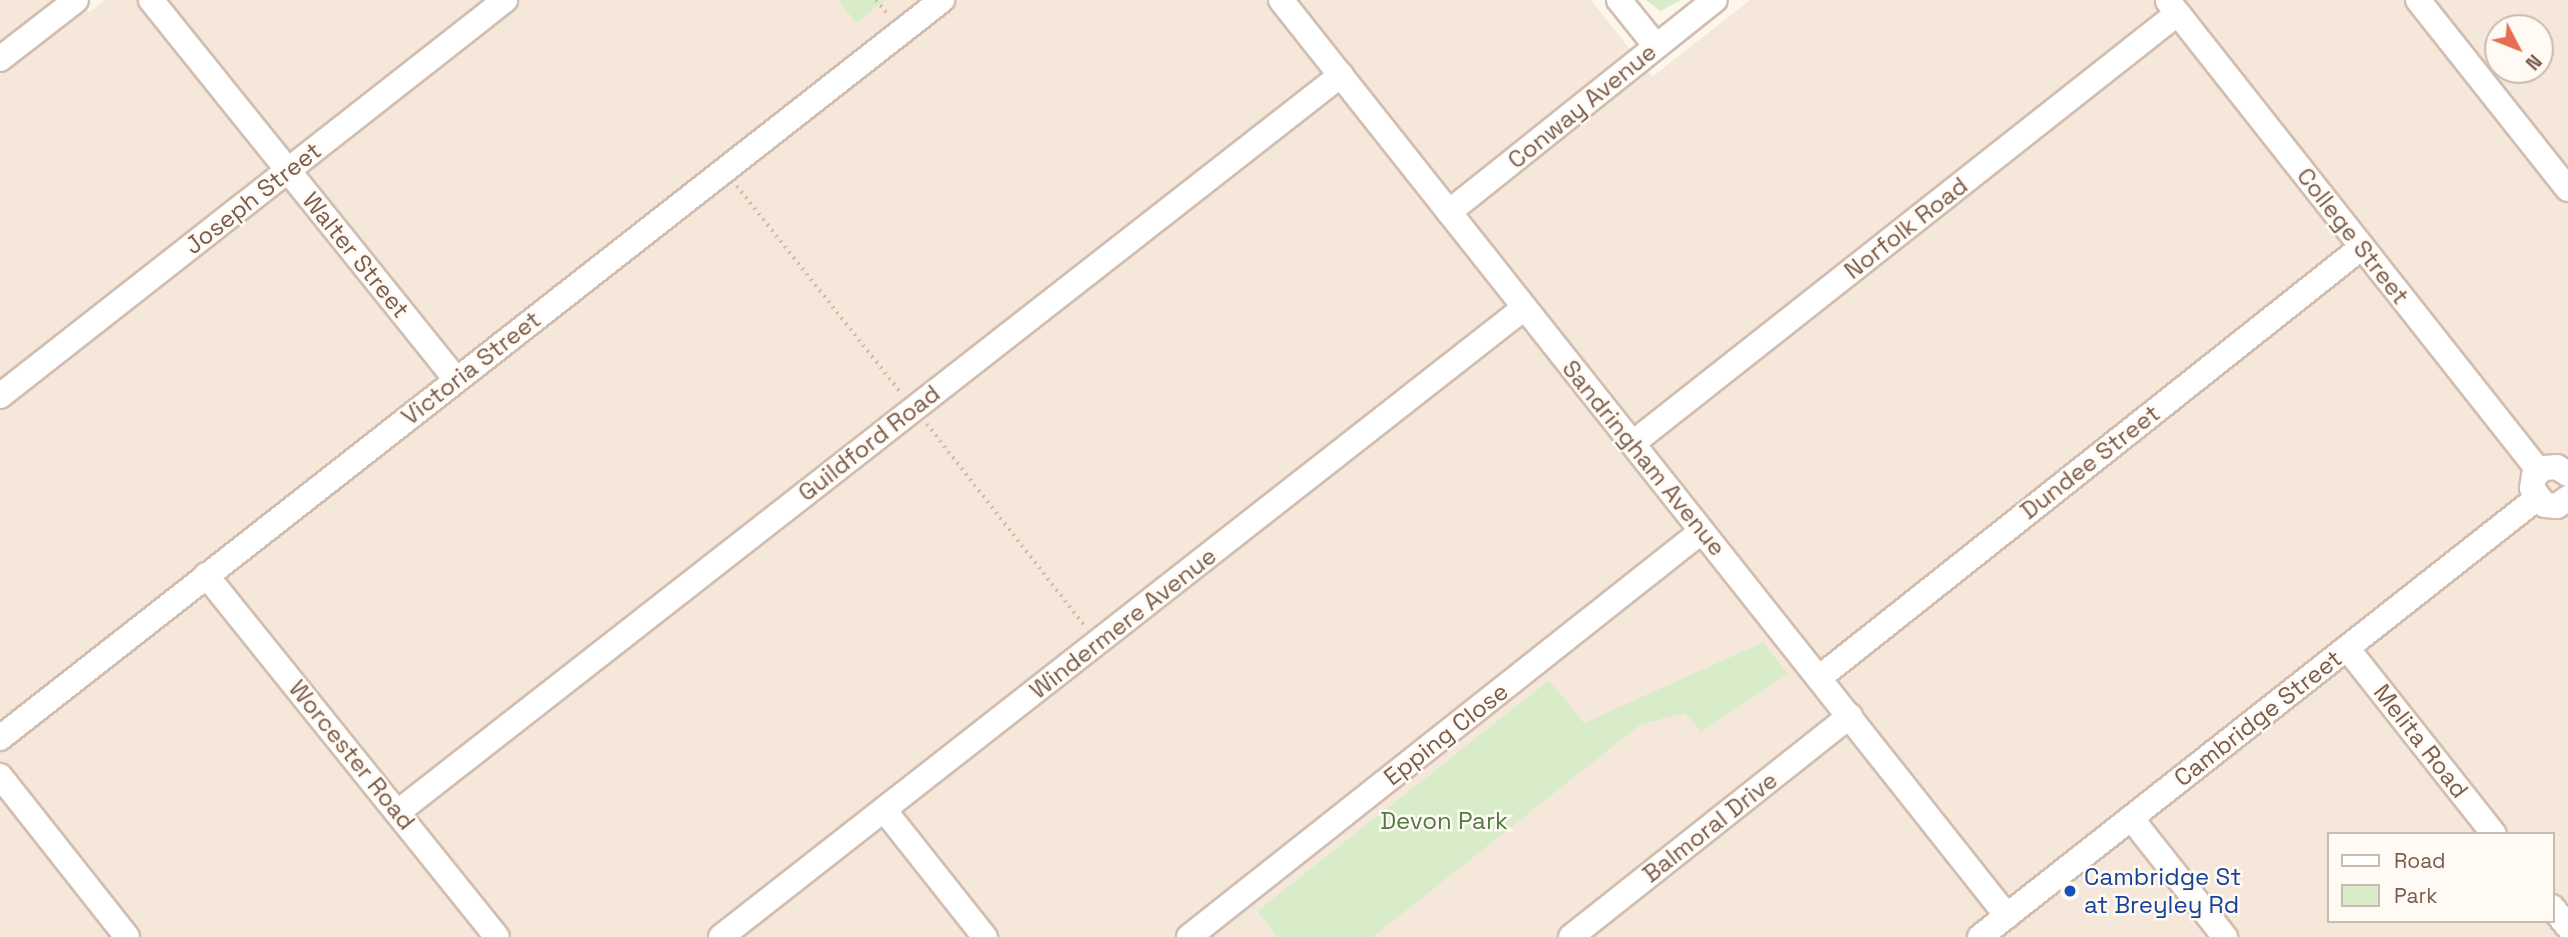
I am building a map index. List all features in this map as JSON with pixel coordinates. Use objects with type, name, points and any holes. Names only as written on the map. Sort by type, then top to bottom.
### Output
[{"type":"street","points":[[0,59],[76,0]]},
{"type":"street","name":"Walter Street","points":[[151,0],[456,379]]},
{"type":"street","name":"Joseph Street","points":[[0,396],[505,0]]},
{"type":"street","name":"Victoria Street","points":[[0,738],[942,0]]},
{"type":"street","name":"Sandringham Avenue","points":[[1281,0],[2007,916]]},
{"type":"street","points":[[1619,0],[1656,46]]},
{"type":"street","name":"Conway Avenue","points":[[1449,212],[1715,0]]},
{"type":"street","points":[[2417,0],[2568,189]]},
{"type":"street","name":"College Street","points":[[2174,5],[2539,471]]},
{"type":"street","name":"Norfolk Road","points":[[1633,443],[2174,5]]},
{"type":"street","name":"Guildford Road","points":[[398,812],[1341,75]]},
{"type":"street","name":"Dundee Street","points":[[1819,678],[2361,247]]},
{"type":"street","name":"Windermere Avenue","points":[[721,937],[1524,308]]},
{"type":"street","points":[[2566,504],[2551,506],[2536,499],[2532,482],[2539,471],[2557,467],[2568,474]]},
{"type":"street","name":"Cambridge Street","points":[[1980,937],[2536,499]]},
{"type":"street","name":"Epping Close","points":[[1189,937],[1702,531]]},
{"type":"street","name":"Worcester Road","points":[[206,575],[497,937]]},
{"type":"street","name":"Melita Road","points":[[2347,648],[2492,832]]},
{"type":"street","name":"Balmoral Drive","points":[[1571,937],[1850,716]]},
{"type":"street","points":[[0,776],[127,937]]},
{"type":"street","points":[[885,811],[985,937]]},
{"type":"street","points":[[2131,818],[2225,937]]},
{"type":"street","points":[[2554,910],[2568,927]]},
{"type":"path","points":[[876,0],[887,13]]},
{"type":"path","points":[[736,185],[908,401]]},
{"type":"path","points":[[920,416],[1098,643]]},
{"type":"shaded area","points":[[0,0],[65,0],[90,12],[105,0],[1591,0],[1652,77],[1750,0],[2568,0],[2568,937],[1373,937],[1640,725],[1685,713],[1763,642],[1584,724],[1549,680],[1257,911],[1277,937],[0,937]]},
{"type":"green space","points":[[838,0],[885,0],[856,23]]},
{"type":"green space","points":[[1646,0],[1681,0],[1660,11]]},
{"type":"green space","name":"Devon Park","points":[[1763,642],[1788,674],[1701,732],[1685,713],[1640,725],[1373,937],[1277,937],[1257,911],[1549,680],[1584,723]]},
{"type":"place","name":"Cambridge St at Breyley Rd","points":[[2070,891]]}]
